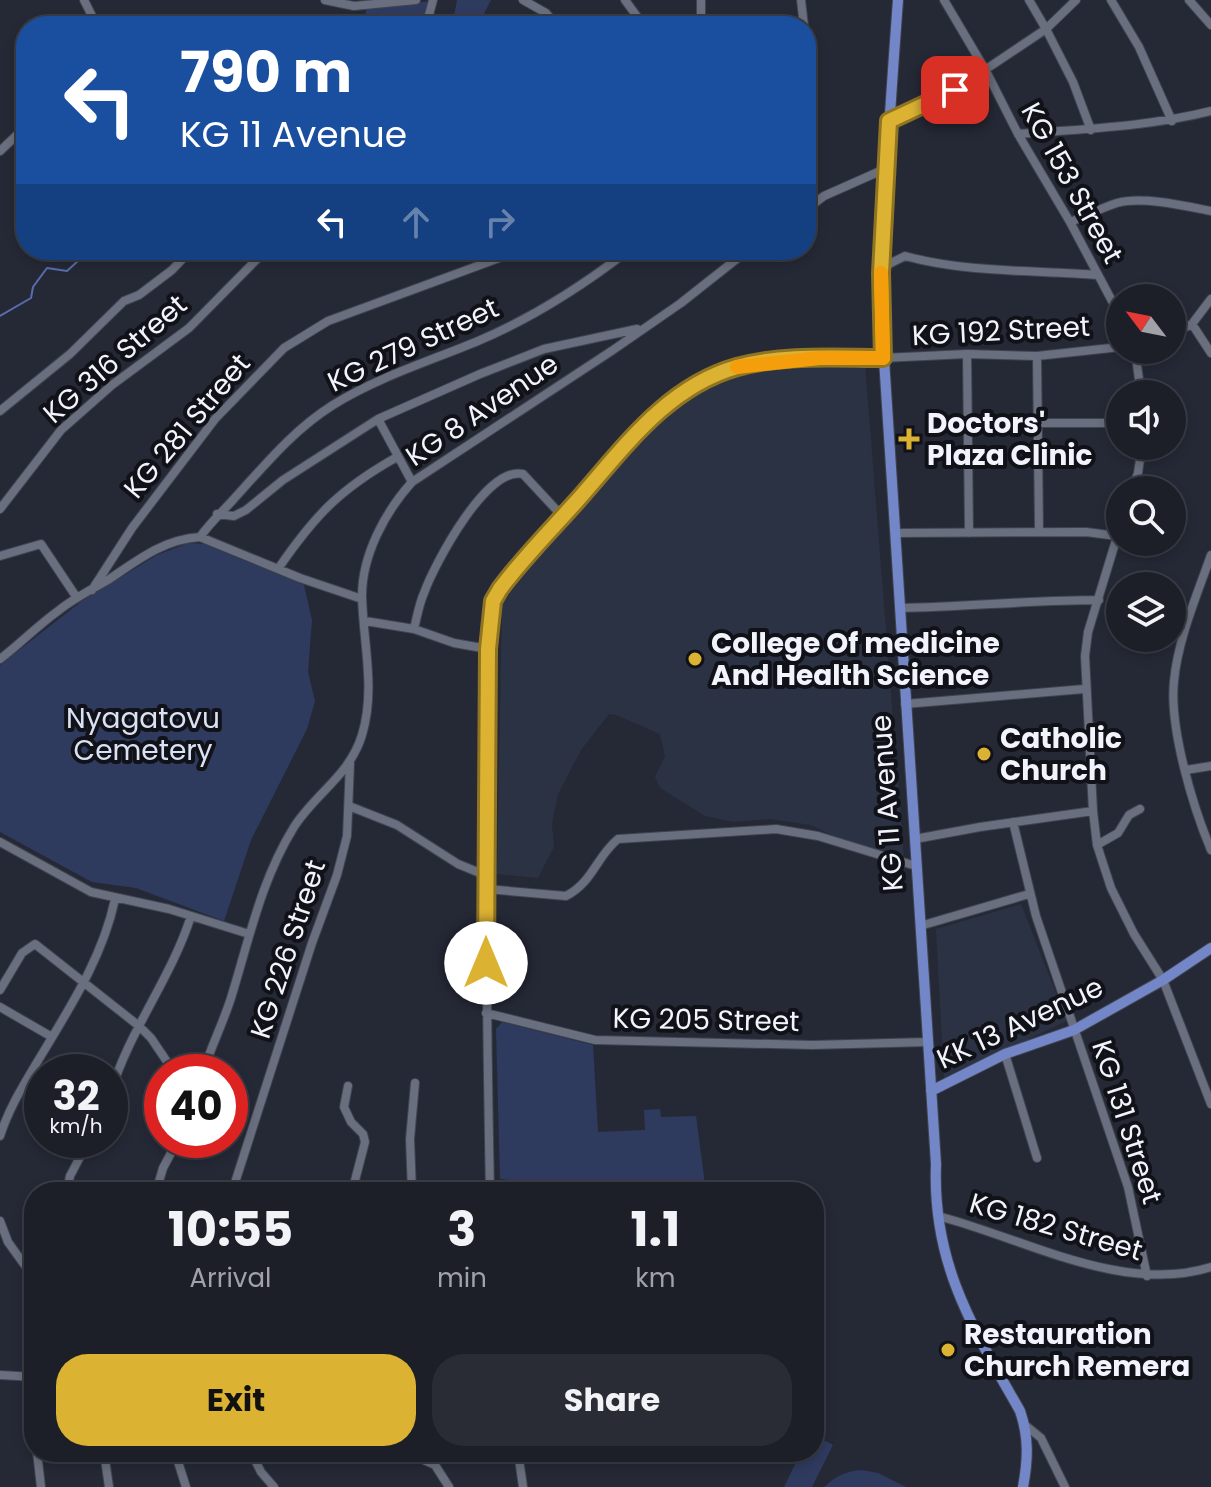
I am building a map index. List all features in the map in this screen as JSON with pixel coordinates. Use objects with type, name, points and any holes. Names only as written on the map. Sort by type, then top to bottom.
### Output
[{"type":"main road","name":"KG 11 Avenue","points":[[898,0],[881,273],[883,358],[938,1216],[947,1268],[958,1296],[1025,1425],[1028,1448],[1023,1487]]},
{"type":"main road","name":"KK 13 Avenue","points":[[931,1091],[1005,1054],[1074,1030],[1163,980],[1211,948]]},
{"type":"street","points":[[325,0],[364,3],[416,0]]},
{"type":"street","points":[[523,0],[549,16]]},
{"type":"street","name":"KG 153 Street","points":[[944,0],[1106,290]]},
{"type":"street","points":[[1029,0],[1073,82],[1091,130]]},
{"type":"street","points":[[889,121],[928,104],[986,71],[1046,29],[1076,0]]},
{"type":"street","points":[[1111,0],[1139,47],[1172,121]]},
{"type":"street","points":[[1189,0],[1211,25]]},
{"type":"street","points":[[1018,134],[1172,121],[1211,111]]},
{"type":"street","points":[[0,151],[16,136]]},
{"type":"street","points":[[816,202],[887,168]]},
{"type":"street","points":[[1070,222],[1117,203],[1130,201],[1183,205],[1211,211]]},
{"type":"street","points":[[881,273],[889,264],[905,256],[982,267],[1098,275]]},
{"type":"street","points":[[0,411],[70,354],[124,301],[139,295],[180,260]]},
{"type":"street","name":"KG 316 Street","points":[[0,509],[61,430],[112,385],[189,328],[256,260]]},
{"type":"street","name":"KG 281 Street","points":[[92,590],[132,528],[215,419],[284,348],[328,321],[494,260]]},
{"type":"street","name":"KG 279 Street","points":[[200,537],[217,514],[286,441],[334,404],[482,340],[583,284],[615,260]]},
{"type":"street","name":"KG 8 Avenue","points":[[210,1054],[230,1001],[265,883],[295,825],[336,782],[362,736],[369,685],[363,579],[376,536],[394,503],[412,482],[613,350],[681,303],[735,260]]},
{"type":"street","points":[[1186,327],[1192,324],[1211,299]]},
{"type":"street","points":[[1192,324],[1211,353]]},
{"type":"street","points":[[217,514],[234,516],[246,510],[283,480],[378,419],[544,349],[640,329]]},
{"type":"street","name":"KG 192 Street","points":[[490,1182],[485,875],[488,649],[493,601],[500,589],[658,411],[691,386],[737,367],[820,358],[967,354],[1037,356],[1106,349]]},
{"type":"street","points":[[967,354],[969,533]]},
{"type":"street","points":[[1037,356],[1039,531]]},
{"type":"street","points":[[378,419],[412,482]]},
{"type":"street","points":[[1039,423],[1106,423]]},
{"type":"street","points":[[278,569],[307,527],[331,502],[367,474],[397,457]]},
{"type":"street","points":[[414,629],[424,592],[466,517],[488,488],[505,475],[523,474],[563,517]]},
{"type":"street","points":[[896,533],[1106,531]]},
{"type":"street","points":[[0,659],[57,611],[131,562],[186,538],[200,537],[362,599]]},
{"type":"street","points":[[0,556],[41,544],[77,598]]},
{"type":"street","points":[[1211,555],[1180,651],[1174,681],[1174,715],[1186,770],[1211,850]]},
{"type":"street","points":[[1111,556],[1088,632],[1085,656],[1084,689],[1097,845],[1111,888],[1134,934],[1163,980],[1211,1104]]},
{"type":"street","points":[[900,608],[1099,600]]},
{"type":"street","points":[[365,621],[414,629],[454,643],[488,649]]},
{"type":"street","points":[[905,704],[1084,689]]},
{"type":"street","name":"KG 226 Street","points":[[235,1182],[337,875],[347,836],[350,762]]},
{"type":"street","points":[[1186,770],[1211,766]]},
{"type":"street","points":[[349,806],[397,825],[458,864],[485,875]]},
{"type":"street","points":[[1097,845],[1118,833],[1129,815],[1140,809]]},
{"type":"street","points":[[915,839],[1093,811]]},
{"type":"street","name":"KG 131 Street","points":[[1013,822],[1029,894],[1128,1187],[1147,1276]]},
{"type":"street","points":[[486,889],[566,896],[588,880],[618,839],[717,831],[776,829],[801,832],[916,866]]},
{"type":"street","points":[[0,842],[91,892],[191,916],[249,934]]},
{"type":"street","points":[[920,926],[1029,894]]},
{"type":"street","points":[[0,1136],[14,1101],[102,942],[115,899]]},
{"type":"street","points":[[124,1054],[183,941],[191,916]]},
{"type":"street","points":[[0,990],[22,953],[35,944],[139,1026],[162,1054]]},
{"type":"street","points":[[0,1007],[52,1037]]},
{"type":"street","name":"KG 205 Street","points":[[486,1013],[595,1040],[835,1045],[928,1042]]},
{"type":"street","points":[[1005,1054],[1037,1158]]},
{"type":"street","points":[[412,1182],[410,1139],[415,1083]]},
{"type":"street","points":[[348,1086],[344,1107],[351,1122],[363,1134],[365,1142],[355,1182]]},
{"type":"street","points":[[69,1182],[80,1158]]},
{"type":"street","points":[[159,1182],[168,1158]]},
{"type":"street","name":"KG 182 Street","points":[[938,1216],[1077,1261],[1147,1276],[1211,1267]]},
{"type":"street","points":[[0,1221],[8,1242],[24,1264]]},
{"type":"street","points":[[0,1375],[24,1376]]},
{"type":"street","points":[[1025,1425],[1041,1438],[1065,1487]]},
{"type":"street","points":[[38,1462],[41,1487]]},
{"type":"street","points":[[105,1462],[109,1487]]},
{"type":"street","points":[[178,1462],[186,1487]]},
{"type":"street","points":[[256,1462],[274,1487]]},
{"type":"street","points":[[428,1462],[435,1465]]},
{"type":"street","points":[[434,1462],[449,1487]]},
{"type":"street","points":[[519,1462],[523,1487]]},
{"type":"shaded area","name":"College Of medicine And Health Science","points":[[865,364],[905,871],[811,825],[770,819],[733,822],[705,816],[660,788],[655,777],[665,756],[660,734],[609,714],[581,750],[558,794],[552,824],[554,847],[538,878],[497,874],[502,604],[549,542],[649,428],[701,388],[758,368]]},
{"type":"shaded area","points":[[1021,904],[1067,1021],[944,1078],[936,929]]},
{"type":"green space","points":[[457,0],[491,0],[483,16],[454,16]]},
{"type":"green space","points":[[431,1],[426,16],[365,16],[366,9]]},
{"type":"green space","name":"Nyagatovu Cemetery","points":[[189,543],[204,544],[304,585],[312,620],[308,672],[315,701],[307,729],[251,840],[224,921],[136,888],[92,882],[0,832],[0,665],[82,601],[157,555]]},
{"type":"green space","points":[[502,1022],[593,1045],[598,1132],[645,1130],[644,1110],[660,1109],[661,1117],[696,1116],[705,1182],[523,1182],[500,1179],[496,1029]]},
{"type":"green space","points":[[824,1440],[833,1445],[812,1487],[784,1487],[796,1462],[824,1462]]},
{"type":"green space","points":[[862,1470],[878,1473],[906,1487],[824,1487],[842,1475]]},
{"type":"waterway","points":[[0,316],[31,298],[33,287],[47,268],[67,271],[79,260]]},
{"type":"slow traffic","points":[[737,367],[820,358],[883,358],[881,273]]},
{"type":"place","name":"Doctors' Plaza Clinic","points":[[909,439]]},
{"type":"place","name":"College Of medicine And Health Science","points":[[695,659]]},
{"type":"place","name":"Catholic Church","points":[[984,754]]},
{"type":"place","name":"Restauration Church Remera","points":[[948,1350]]},
{"type":"route","points":[[486,963],[488,649],[493,601],[513,572],[658,411],[691,386],[737,367],[753,364],[820,358],[883,358],[881,273],[889,121],[955,90]]}]
